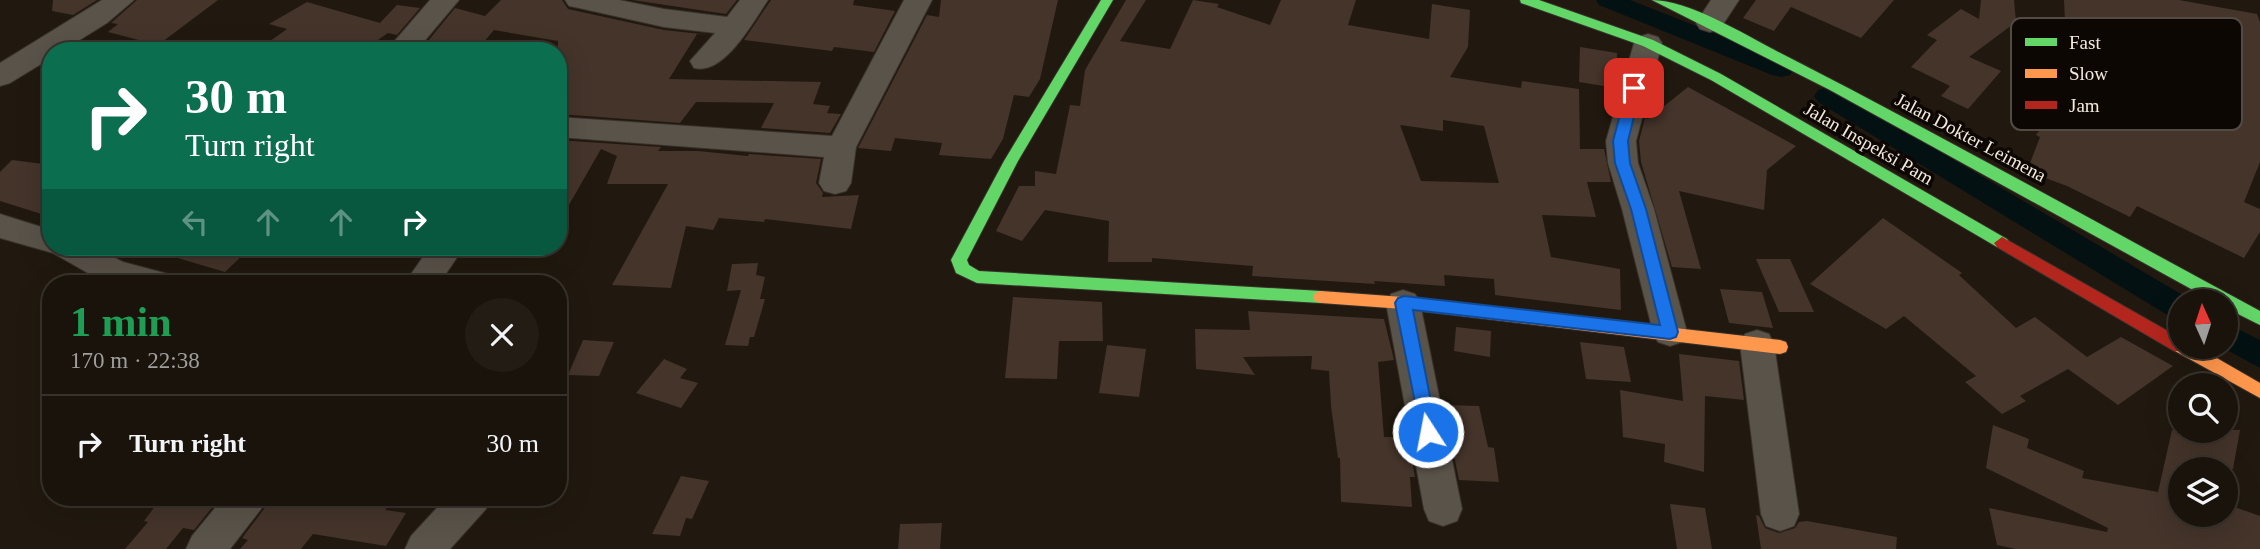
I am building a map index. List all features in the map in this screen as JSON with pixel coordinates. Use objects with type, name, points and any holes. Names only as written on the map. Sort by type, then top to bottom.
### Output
[{"type":"main road","points":[[1107,0],[980,216],[959,260],[962,269],[977,277],[1404,303],[1768,345]]},
{"type":"main road","name":"Jalan Inspeksi Pam","points":[[1526,0],[1648,43],[1716,77],[2168,338]]},
{"type":"main road","name":"Jalan Dokter Leimena","points":[[1658,0],[1717,11],[1835,87],[2260,319]]},
{"type":"main road","name":"Jalan Inspeksi Pam","points":[[2204,359],[2260,391]]},
{"type":"street","points":[[56,42],[120,0]]},
{"type":"street","points":[[408,42],[446,0]]},
{"type":"street","points":[[579,0],[664,18],[734,27]]},
{"type":"street","points":[[704,61],[754,0]]},
{"type":"street","points":[[835,183],[841,147],[918,0]]},
{"type":"street","points":[[1648,43],[1621,141],[1623,163],[1639,209],[1670,332]]},
{"type":"street","points":[[0,76],[42,50]]},
{"type":"street","points":[[567,128],[841,147]]},
{"type":"street","points":[[0,226],[42,239]]},
{"type":"street","points":[[83,256],[122,275]]},
{"type":"street","points":[[427,275],[441,256]]},
{"type":"street","points":[[1404,303],[1443,509]]},
{"type":"street","points":[[1768,345],[1780,514]]},
{"type":"street","points":[[206,549],[240,506]]},
{"type":"street","points":[[425,549],[464,506]]},
{"type":"building","points":[[53,0],[97,0],[73,15],[52,11]]},
{"type":"building","points":[[137,0],[218,0],[162,42],[146,42],[108,32],[118,24],[111,23]]},
{"type":"building","points":[[501,0],[562,0],[568,9],[664,30],[710,35],[697,34],[669,79],[821,82],[813,104],[830,106],[827,113],[841,114],[830,133],[761,128],[774,103],[696,102],[680,123],[567,115],[567,42],[494,30],[484,42],[428,41],[455,8],[485,16]]},
{"type":"building","points":[[632,0],[737,0],[726,14]]},
{"type":"building","points":[[771,0],[854,0],[853,5],[895,11],[874,52],[834,47],[832,51],[744,40]]},
{"type":"building","points":[[941,0],[1058,0],[1040,79],[1029,97],[1014,95],[1003,139],[991,159],[939,155],[942,143],[895,138],[891,151],[858,148],[927,15],[939,17]]},
{"type":"building","points":[[1126,0],[1146,0],[1120,41],[1170,49],[1193,0],[1219,4],[1217,7],[1270,25],[1281,0],[1356,0],[1348,25],[1429,39],[1432,4],[1470,10],[1468,47],[1450,77],[1521,88],[1522,81],[1579,89],[1580,149],[1604,149],[1611,182],[1587,182],[1596,217],[1542,215],[1551,257],[1620,269],[1621,310],[1495,295],[1494,279],[1444,275],[1445,286],[1374,281],[1375,284],[1252,276],[1253,266],[1152,258],[1152,262],[1108,262],[1109,221],[1045,210],[1022,241],[996,231],[1019,186],[1035,186],[1035,171],[1056,174],[1070,105],[1080,106],[1085,70]],"holes":[[[1443,120],[1484,126],[1499,183],[1421,181],[1400,125],[1443,131]]]},
{"type":"building","points":[[1756,0],[1894,0],[1861,38],[1791,7],[1774,31],[1743,18]]},
{"type":"building","points":[[1981,0],[2014,0],[2016,18],[2011,18],[2011,26],[1969,57],[2001,71],[1968,109],[1941,96],[1950,86],[1911,67],[1937,40],[1927,35],[1961,9],[1979,19]]},
{"type":"building","points":[[2064,0],[2179,0],[2257,14],[2260,22],[2260,162],[2244,202],[2260,209],[2260,232],[2244,258],[2137,206],[2130,217],[2067,186],[2027,171],[2040,137],[2036,135],[2040,130],[2242,130],[2242,18],[2065,18]]},
{"type":"building","points":[[307,2],[380,23],[397,5],[420,8],[397,35],[388,33],[375,42],[269,42],[287,29],[269,24]]},
{"type":"building","points":[[1580,47],[1617,53],[1616,88],[1579,82]]},
{"type":"building","points":[[1688,87],[1796,146],[1767,170],[1764,210],[1679,191],[1701,269],[1672,267],[1641,162],[1639,141],[1645,118],[1648,119]]},
{"type":"building","points":[[567,141],[661,147],[658,151],[821,159],[816,183],[823,193],[822,197],[859,195],[851,229],[765,219],[764,222],[719,218],[713,230],[686,226],[671,288],[612,285],[668,184],[607,184],[617,156],[601,149],[567,208]]},
{"type":"building","points":[[12,160],[42,164],[42,214],[0,201],[0,172]]},
{"type":"building","points":[[1883,218],[1962,273],[1959,275],[2016,328],[2035,317],[2087,357],[2121,337],[2173,366],[2118,405],[2068,369],[2020,396],[2026,401],[2002,414],[1965,382],[1976,376],[1904,316],[1886,329],[1810,284]]},
{"type":"building","points":[[171,256],[242,256],[225,272]]},
{"type":"building","points":[[1756,259],[1790,259],[1814,312],[1779,312]]},
{"type":"building","points":[[758,263],[756,275],[765,277],[760,299],[765,299],[754,337],[750,337],[748,346],[725,345],[741,290],[727,291],[732,264]]},
{"type":"building","points":[[1720,289],[1762,292],[1773,328],[1729,323]]},
{"type":"building","points":[[1013,297],[1102,302],[1103,341],[1059,341],[1057,379],[1005,378]]},
{"type":"building","points":[[1248,311],[1384,319],[1394,360],[1378,362],[1384,437],[1408,437],[1415,477],[1410,477],[1412,507],[1341,502],[1340,458],[1331,406],[1329,371],[1311,369],[1312,356],[1243,357],[1255,375],[1196,369],[1195,329],[1250,330]]},
{"type":"building","points":[[1456,327],[1491,331],[1490,357],[1454,351]]},
{"type":"building","points":[[583,340],[614,342],[599,376],[568,375]]},
{"type":"building","points":[[1580,342],[1624,347],[1631,382],[1586,379]]},
{"type":"building","points":[[1107,345],[1146,349],[1139,397],[1099,393]]},
{"type":"building","points":[[1679,354],[1739,361],[1744,400],[1705,396],[1704,472],[1664,462],[1665,444],[1623,437],[1620,390],[1683,401]]},
{"type":"building","points":[[664,359],[687,369],[680,378],[698,383],[681,408],[636,393]]},
{"type":"building","points":[[1444,405],[1479,406],[1488,447],[1494,448],[1499,482],[1459,480]]},
{"type":"building","points":[[1993,425],[2029,439],[2027,448],[2084,471],[2082,478],[2158,492],[2169,443],[2238,443],[2235,457],[2168,457],[2168,527],[2238,527],[2238,508],[2260,516],[2260,549],[2016,549],[1997,545],[1989,508],[2107,532],[2108,528],[1986,468]]},
{"type":"building","points":[[681,476],[709,481],[692,519],[686,518],[680,536],[652,534]]},
{"type":"building","points":[[1670,504],[1705,508],[1712,549],[1677,549]]},
{"type":"building","points":[[155,506],[213,506],[194,530],[183,528],[166,549],[125,549],[148,522],[144,521]]},
{"type":"building","points":[[266,506],[388,506],[385,510],[406,513],[386,546],[313,534],[301,549],[240,549],[248,540],[242,538]]},
{"type":"building","points":[[1756,515],[1765,528],[1779,533],[1795,528],[1799,522],[1807,521],[1897,537],[1896,549],[1761,549]]},
{"type":"building","points":[[942,523],[940,549],[898,549],[900,524]]},
{"type":"waterway","points":[[1608,0],[1781,69]]},
{"type":"waterway","points":[[1827,96],[2168,301]]},
{"type":"waterway","points":[[2238,342],[2260,355]]},
{"type":"traffic: fast","points":[[1107,0],[1011,161],[959,260],[962,269],[977,277],[1321,297]]},
{"type":"traffic: fast","points":[[1526,0],[1648,43],[1716,77],[2002,243]]},
{"type":"traffic: fast","points":[[1658,0],[1710,23],[1835,87],[2260,319]]},
{"type":"traffic: slow","points":[[1321,297],[1403,303],[1780,347]]},
{"type":"traffic: slow","points":[[2204,359],[2260,391]]},
{"type":"traffic: jam","points":[[2002,243],[2168,339]]},
{"type":"route","points":[[1428,432],[1404,303],[1670,332],[1639,209],[1623,163],[1621,141],[1634,88]]}]
